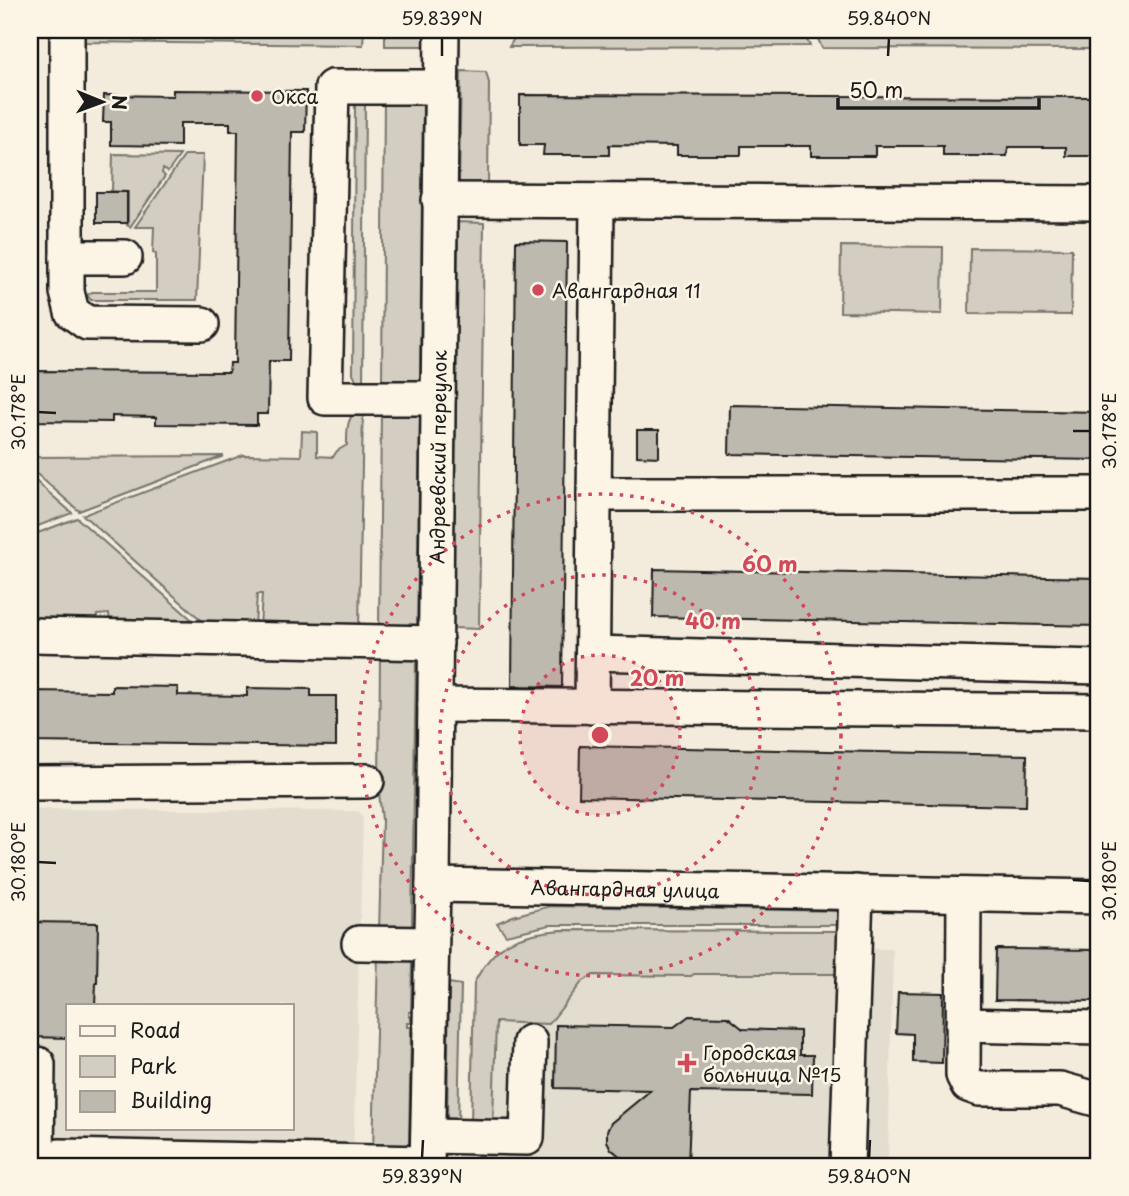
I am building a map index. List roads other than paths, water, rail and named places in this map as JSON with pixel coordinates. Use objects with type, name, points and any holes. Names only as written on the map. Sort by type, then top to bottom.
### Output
[{"type":"street","points":[[67,30],[67,292],[72,312],[87,323],[202,324]]},
{"type":"street","name":"Андреевский переулок","points":[[433,885],[442,30]]},
{"type":"street","points":[[438,398],[325,398],[332,87],[441,87]]},
{"type":"street","points":[[439,200],[1099,203]]},
{"type":"street","points":[[592,707],[597,201]]},
{"type":"street","points":[[67,257],[125,257]]},
{"type":"street","points":[[594,494],[1099,494]]},
{"type":"street","points":[[30,635],[436,643]]},
{"type":"street","points":[[593,653],[1099,667]]},
{"type":"street","points":[[435,705],[1099,711]]},
{"type":"street","points":[[30,783],[367,781]]},
{"type":"street","points":[[427,1155],[433,885]]},
{"type":"street","name":"Авангардная улица","points":[[433,885],[1099,897]]},
{"type":"street","points":[[847,1166],[856,892]]},
{"type":"street","points":[[964,895],[963,1075],[968,1085],[979,1089],[1060,1089],[1099,1100]]},
{"type":"street","points":[[359,943],[430,944]]},
{"type":"street","points":[[963,1025],[1099,1028]]},
{"type":"street","points":[[60,1166],[60,1156],[427,1155],[527,1138],[530,1042]]},
{"type":"street","points":[[30,1063],[38,1063],[37,1166]]},
{"type":"place","name":"Окса","points":[[257,96]]},
{"type":"place","name":"Авангардная 11","points":[[538,290]]},
{"type":"place","name":"Городская больница №15","points":[[687,1063]]}]
